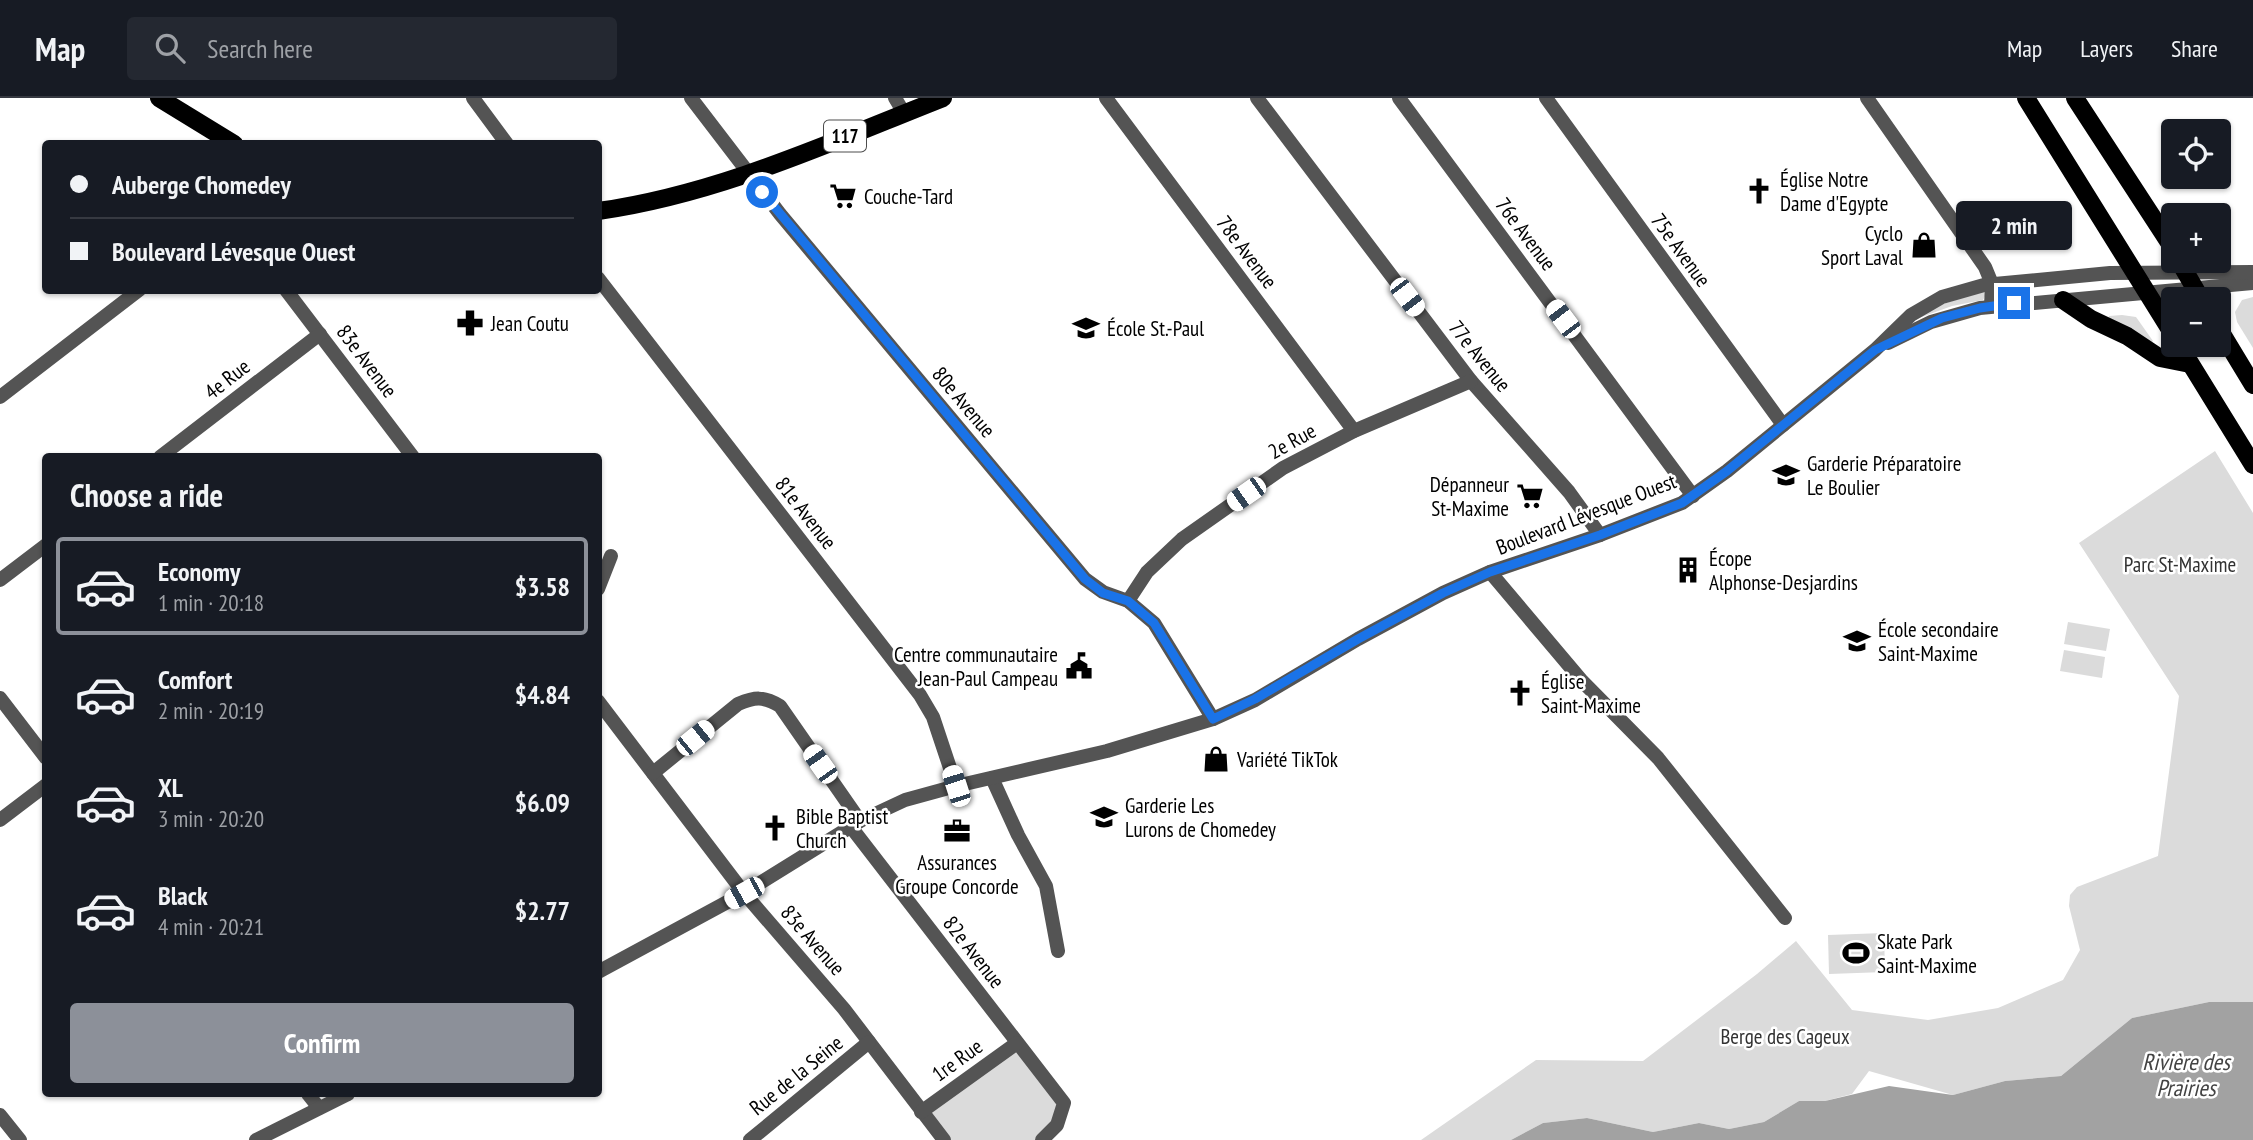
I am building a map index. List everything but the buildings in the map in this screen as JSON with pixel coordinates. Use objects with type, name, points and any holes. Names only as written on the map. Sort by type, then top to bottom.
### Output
[{"type":"main road","points":[[159,98],[227,140]]},
{"type":"main road","name":"117","points":[[602,211],[684,195],[747,174],[899,106],[943,98]]},
{"type":"main road","points":[[2026,98],[2161,315]]},
{"type":"main road","points":[[2075,98],[2161,230]]},
{"type":"main road","points":[[198,123],[212,140]]},
{"type":"main road","points":[[2063,300],[2160,358],[2190,364]]},
{"type":"main road","points":[[2231,349],[2253,385]]},
{"type":"main road","points":[[2186,357],[2253,465]]},
{"type":"street","points":[[473,98],[504,140]]},
{"type":"street","name":"80e Avenue","points":[[691,98],[747,174],[1085,579],[1103,593],[1128,601],[1154,623],[1213,719]]},
{"type":"street","name":"78e Avenue","points":[[1106,98],[1354,431]]},
{"type":"street","name":"77e Avenue","points":[[1257,98],[1471,381],[1569,492],[1600,535]]},
{"type":"street","name":"76e Avenue","points":[[1399,98],[1693,496]]},
{"type":"street","name":"75e Avenue","points":[[1546,98],[1783,425]]},
{"type":"street","points":[[1867,98],[1984,267],[1992,284],[1991,306]]},
{"type":"street","name":"Boulevard Lévesque Ouest","points":[[602,970],[744,893],[855,824],[905,800],[1131,745],[1213,719],[1255,699],[1431,600],[1490,572],[1600,535],[1682,503],[1875,350],[1918,309],[1956,292],[1992,284],[2133,272],[2190,280],[2253,283]]},
{"type":"street","name":"Boulevard Lévesque Ouest","points":[[1875,350],[1931,322],[1991,306],[2147,293],[2190,280],[2253,272]]},
{"type":"street","name":"81e Avenue","points":[[602,283],[920,695],[933,717],[956,786]]},
{"type":"street","points":[[0,397],[134,294]]},
{"type":"street","name":"83e Avenue","points":[[289,294],[410,453]]},
{"type":"street","name":"4e Rue","points":[[165,453],[320,334]]},
{"type":"street","name":"2e Rue","points":[[1128,601],[1147,572],[1182,539],[1283,468],[1354,431],[1471,381]]},
{"type":"street","points":[[0,580],[42,548]]},
{"type":"street","points":[[602,579],[611,556]]},
{"type":"street","points":[[1490,572],[1582,681],[1658,758],[1785,918]]},
{"type":"street","points":[[0,698],[42,753]]},
{"type":"street","name":"82e Avenue","points":[[653,773],[738,704],[752,698],[766,698],[779,706],[855,824],[1063,1103],[1057,1125],[1042,1140]]},
{"type":"street","name":"83e Avenue","points":[[602,706],[744,893],[844,1009],[944,1140]]},
{"type":"street","points":[[992,778],[1018,835],[1046,886],[1058,951]]},
{"type":"street","points":[[0,820],[42,788]]},
{"type":"street","name":"Rue de la Seine","points":[[750,1140],[869,1042]]},
{"type":"street","name":"1re Rue","points":[[921,1112],[1017,1043]]},
{"type":"street","points":[[310,1097],[319,1108]]},
{"type":"street","points":[[256,1140],[336,1097]]},
{"type":"street","points":[[0,1115],[20,1140]]},
{"type":"green space","points":[[1984,290],[1986,294],[1983,300],[1952,306],[1916,319],[1926,310]]},
{"type":"green space","points":[[2253,297],[2253,348],[2237,322],[2235,312],[2242,300]]},
{"type":"green space","points":[[2109,316],[2136,317],[2153,341],[2149,345],[2107,322]]},
{"type":"green space","name":"Berge des Cageux","points":[[2215,451],[2253,513],[2253,1002],[2209,1002],[2132,1018],[2061,1076],[2005,1081],[1953,1095],[1869,1071],[1852,1094],[1825,1101],[1799,1101],[1764,1122],[1729,1129],[1699,1123],[1653,1132],[1587,1118],[1543,1123],[1511,1140],[1421,1140],[1536,1060],[1643,1061],[1796,941],[1852,1010],[1928,1020],[1998,1008],[2063,980],[2080,950],[2069,906],[2070,895],[2077,887],[2158,856],[2179,696],[2079,543]]},
{"type":"green space","points":[[2068,622],[2110,629],[2106,651],[2064,644]]},
{"type":"green space","points":[[2064,650],[2105,657],[2102,678],[2060,671]]},
{"type":"green space","name":"Skate Park Saint-Maxime","points":[[1884,933],[1885,972],[1829,974],[1828,935]]},
{"type":"green space","points":[[1017,1043],[1064,1103],[1042,1140],[944,1140],[921,1112]]},
{"type":"water","name":"Rivière des Prairies","points":[[2209,1002],[2253,1002],[2253,1140],[1511,1140],[1543,1123],[1587,1118],[1653,1132],[1699,1123],[1729,1129],[1764,1122],[1799,1101],[1825,1101],[1889,1086],[1953,1095],[2005,1081],[2061,1076],[2132,1018]]},
{"type":"place","name":"Église Notre Dame d'Egypte","points":[[1759,191]]},
{"type":"place","name":"Couche-Tard","points":[[843,196]]},
{"type":"place","name":"Cyclo Sport Laval","points":[[1924,245]]},
{"type":"place","name":"Jean Coutu","points":[[470,323]]},
{"type":"place","name":"École St.-Paul","points":[[1086,328]]},
{"type":"place","name":"Garderie Préparatoire Le Boulier","points":[[1786,475]]},
{"type":"place","name":"Dépanneur St-Maxime","points":[[1530,496]]},
{"type":"place","name":"Écope Alphonse-Desjardins","points":[[1688,570]]},
{"type":"place","name":"École secondaire Saint-Maxime","points":[[1857,641]]},
{"type":"place","name":"Centre communautaire Jean-Paul Campeau","points":[[1079,666]]},
{"type":"place","name":"Église Saint-Maxime","points":[[1520,693]]},
{"type":"place","name":"Variété TikTok","points":[[1216,759]]},
{"type":"place","name":"Garderie Les Lurons de Chomedey","points":[[1104,817]]},
{"type":"place","name":"Bible Baptist Church","points":[[775,828]]},
{"type":"place","name":"Assurances Groupe Concorde","points":[[957,831]]},
{"type":"place","name":"Skate Park Saint-Maxime","points":[[1856,953]]},
{"type":"route","points":[[762,192],[1085,579],[1103,593],[1128,601],[1154,623],[1213,719],[1255,699],[1443,593],[1490,572],[1600,535],[1682,503],[1727,471],[1875,350],[1942,318],[1968,310],[2014,303]]},
{"type":"park label","name":"Parc St-Maxime","points":[[2180,564]]}]
